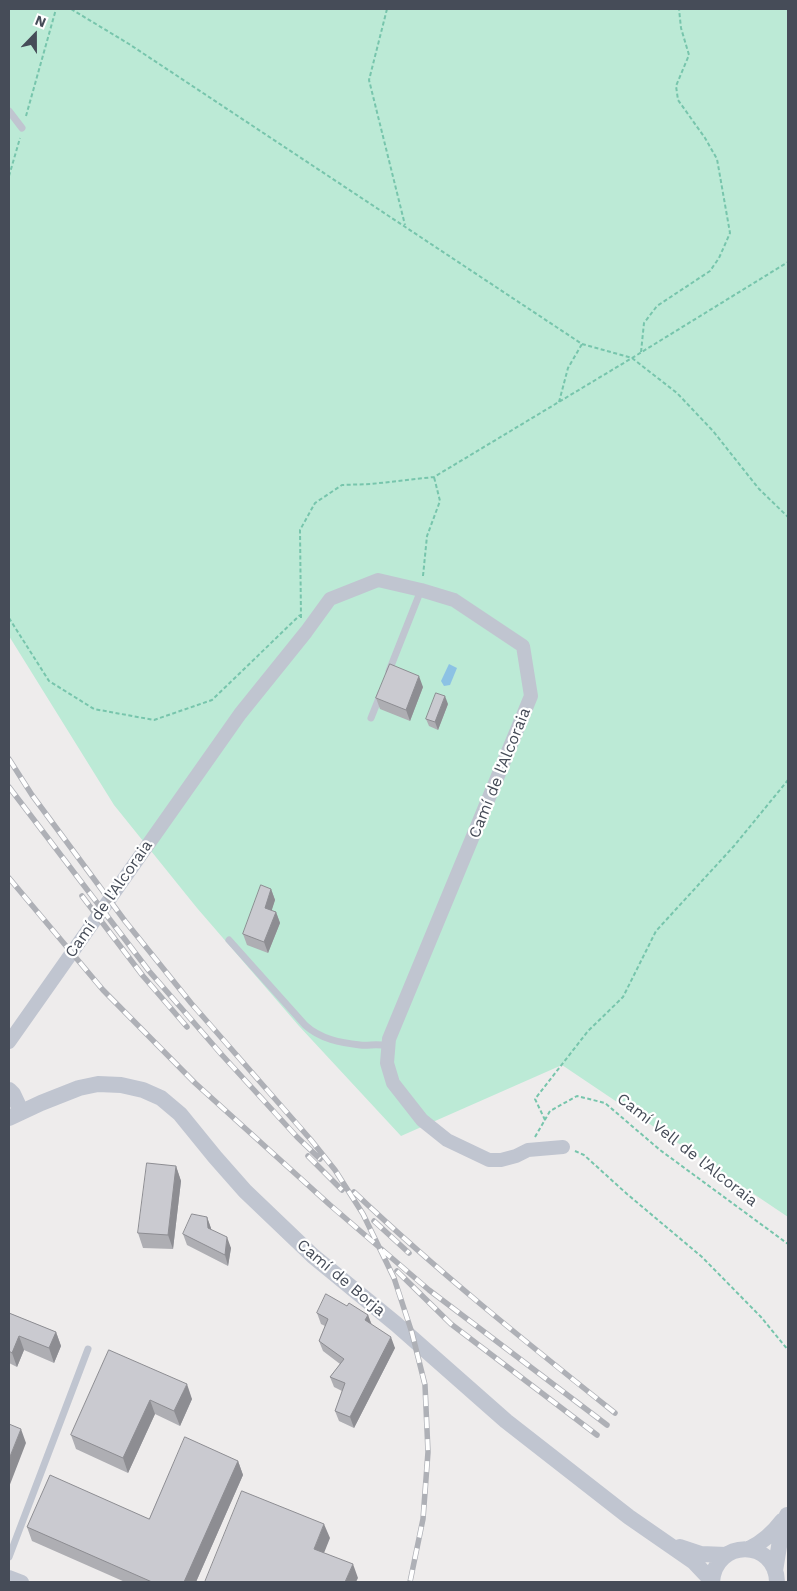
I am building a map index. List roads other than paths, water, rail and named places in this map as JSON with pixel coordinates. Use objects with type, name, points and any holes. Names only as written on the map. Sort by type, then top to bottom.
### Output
[{"type":"street","name":"Camí de l'Alcoraia","points":[[9,1042],[240,714],[330,599],[378,580],[454,600],[523,646],[531,696],[388,1046],[387,1063],[393,1083],[422,1120],[447,1140],[489,1160],[501,1160],[528,1150],[563,1148]]},
{"type":"street","name":"Camí de Borja","points":[[15,1114],[79,1088],[98,1084],[121,1085],[144,1090],[161,1098],[180,1114],[245,1191],[313,1256],[396,1324],[506,1421],[629,1517],[694,1562],[712,1581]]},
{"type":"street","points":[[9,1090],[13,1094],[15,1114]]},
{"type":"street","points":[[777,1579],[782,1528],[788,1514]]},
{"type":"street","name":"Camí de Borja","points":[[664,1541],[701,1554],[726,1555],[733,1551],[749,1549],[773,1533],[788,1514]]},
{"type":"street","points":[[749,1549],[765,1556],[771,1563],[777,1579]]},
{"type":"street","points":[[712,1581],[713,1571],[718,1562],[726,1555]]},
{"type":"street","points":[[9,1577],[22,1582]]},
{"type":"lane","points":[[9,111],[22,128]]},
{"type":"lane","points":[[370,718],[421,590]]},
{"type":"lane","points":[[229,940],[305,1025],[316,1034],[358,1045],[379,1044],[388,1046]]},
{"type":"lane","points":[[9,1557],[88,1349]]},
{"type":"water","points":[[449,664],[457,668],[450,685],[444,686],[441,681]]},
{"type":"railway","points":[[9,759],[32,795],[125,921],[191,1003],[311,1140],[335,1170],[363,1214],[394,1278],[412,1333],[425,1385],[428,1452],[423,1519],[410,1582]]},
{"type":"railway","points":[[9,787],[149,971],[222,1055],[297,1137],[320,1159]]},
{"type":"railway","points":[[9,878],[103,990],[195,1083],[330,1205],[429,1290],[607,1425]]},
{"type":"railway","points":[[82,896],[143,976],[187,1027]]},
{"type":"railway","points":[[308,1156],[342,1190]]},
{"type":"railway","points":[[354,1192],[450,1278],[615,1413]]},
{"type":"railway","points":[[374,1221],[409,1253]]},
{"type":"railway","points":[[397,1271],[451,1324],[597,1435]]}]
